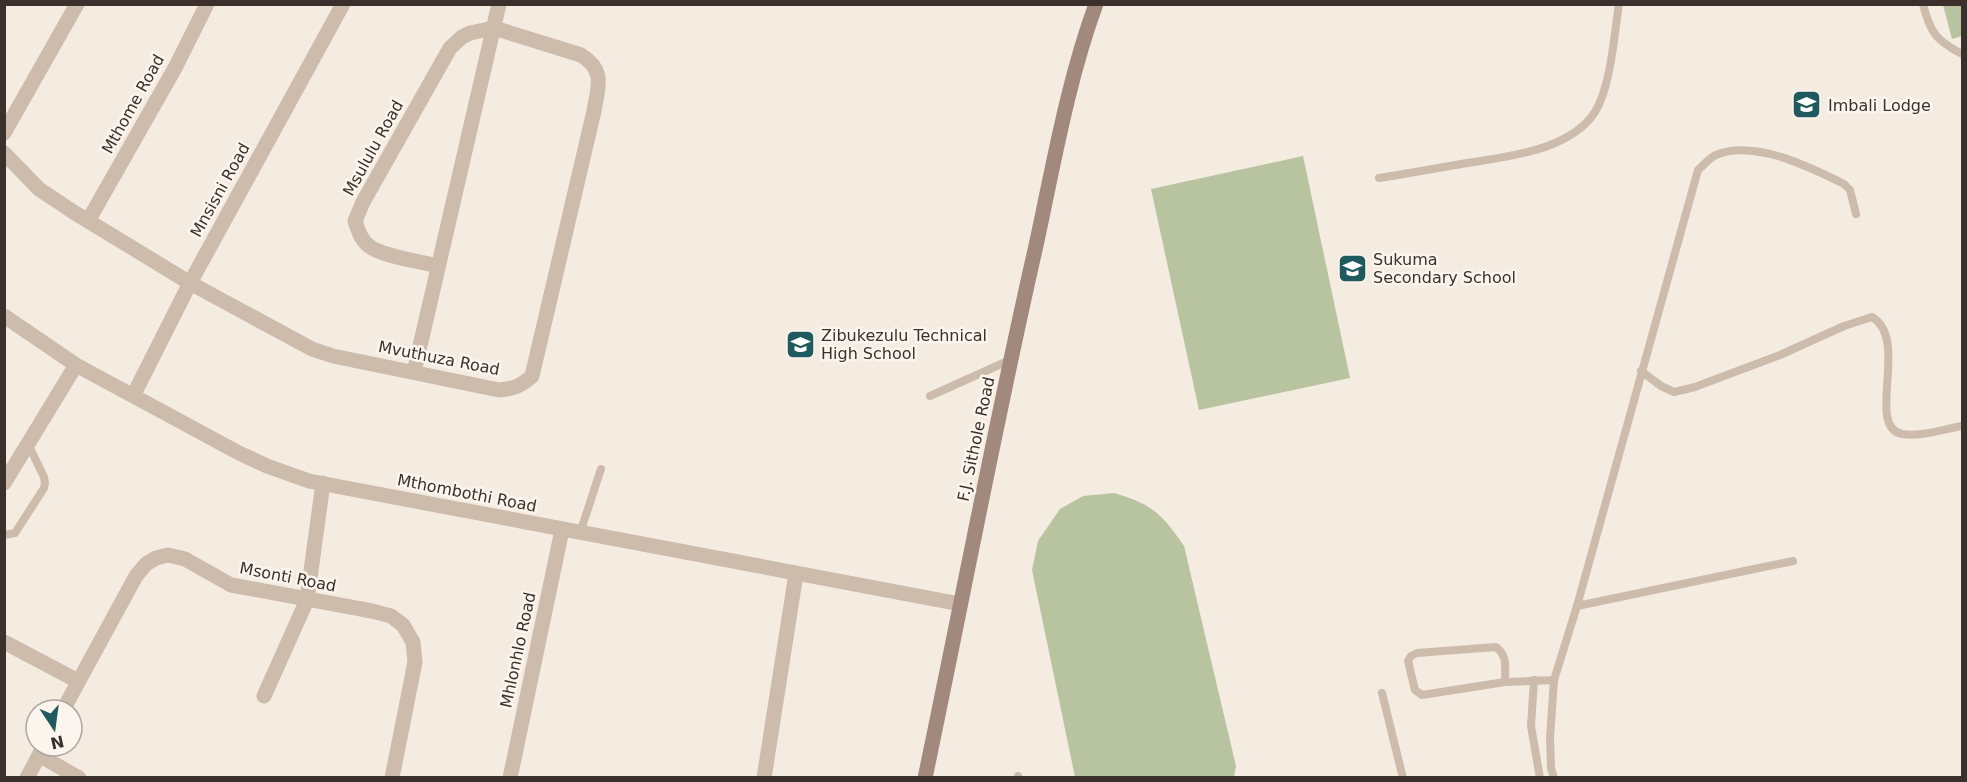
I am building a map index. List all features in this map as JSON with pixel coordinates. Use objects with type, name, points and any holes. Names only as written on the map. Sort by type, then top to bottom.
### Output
[{"type":"street","points":[[4,133],[77,4]]},
{"type":"street","name":"Mthome Road","points":[[88,221],[175,68],[207,4]]},
{"type":"street","name":"Mnsisni Road","points":[[134,394],[190,283],[343,4]]},
{"type":"street","points":[[414,372],[499,4]]},
{"type":"street","name":"F.J. Sithole Road","points":[[925,777],[1010,360],[1073,80],[1096,4]]},
{"type":"street","name":"Mvuthuza Road","points":[[4,153],[39,189],[88,221],[190,283],[312,349],[333,356],[499,390],[512,389],[523,384],[532,376],[594,111],[598,80],[592,62],[581,55],[494,28]]},
{"type":"street","name":"Msululu Road","points":[[438,266],[370,247],[360,235],[355,221],[363,202],[444,56],[462,37],[494,28]]},
{"type":"street","name":"Mthombothi Road","points":[[4,316],[76,365],[258,461],[309,481],[579,534],[960,604]]},
{"type":"street","points":[[4,483],[76,365]]},
{"type":"street","points":[[264,696],[307,600],[323,483]]},
{"type":"street","name":"Mhlonhlo Road","points":[[510,777],[562,530]]},
{"type":"street","name":"Msonti Road","points":[[69,698],[136,576],[146,564],[168,555],[184,559],[231,585],[372,610],[391,616],[403,625],[413,642],[415,662],[392,777]]},
{"type":"street","points":[[764,777],[796,574]]},
{"type":"street","points":[[4,642],[78,681]]},
{"type":"street","points":[[27,777],[37,758]]},
{"type":"street","points":[[51,758],[78,777]]},
{"type":"lane","points":[[1379,178],[1525,154],[1560,141],[1582,127],[1594,113],[1604,92],[1619,4]]},
{"type":"lane","points":[[1923,4],[1928,25],[1941,42],[1962,54]]},
{"type":"lane","points":[[1554,777],[1551,768],[1550,738],[1554,680],[1577,606],[1698,170],[1713,157],[1725,152],[1756,152],[1798,162],[1844,183],[1850,190],[1856,214]]},
{"type":"lane","points":[[1641,370],[1661,386],[1674,392],[1695,387],[1780,355],[1844,326],[1872,317],[1877,320],[1886,334],[1890,356],[1885,405],[1887,421],[1894,430],[1901,434],[1915,434],[1962,426]]},
{"type":"lane","points":[[930,396],[1010,360]]},
{"type":"lane","points":[[4,535],[15,533],[44,488],[44,477],[28,444]]},
{"type":"lane","points":[[579,534],[601,469]]},
{"type":"lane","points":[[1577,606],[1793,561]]},
{"type":"lane","points":[[1506,682],[1505,658],[1496,647],[1417,653],[1408,661],[1415,690],[1422,695],[1506,682],[1554,680]]},
{"type":"lane","points":[[1534,680],[1531,726],[1540,777]]},
{"type":"lane","points":[[1382,693],[1403,777]]},
{"type":"green space","points":[[1943,5],[1962,5],[1962,36],[1952,39]]},
{"type":"green space","points":[[1303,156],[1350,378],[1199,410],[1151,189]]},
{"type":"green space","points":[[1114,493],[1138,501],[1155,512],[1184,546],[1236,766],[1234,777],[1075,777],[1032,570],[1038,541],[1060,509],[1083,496]]},
{"type":"place","name":"Imbali Lodge","points":[[1807,105]]},
{"type":"place","name":"Sukuma Secondary School","points":[[1352,268]]},
{"type":"place","name":"Zibukezulu Technical High School","points":[[800,344]]}]
